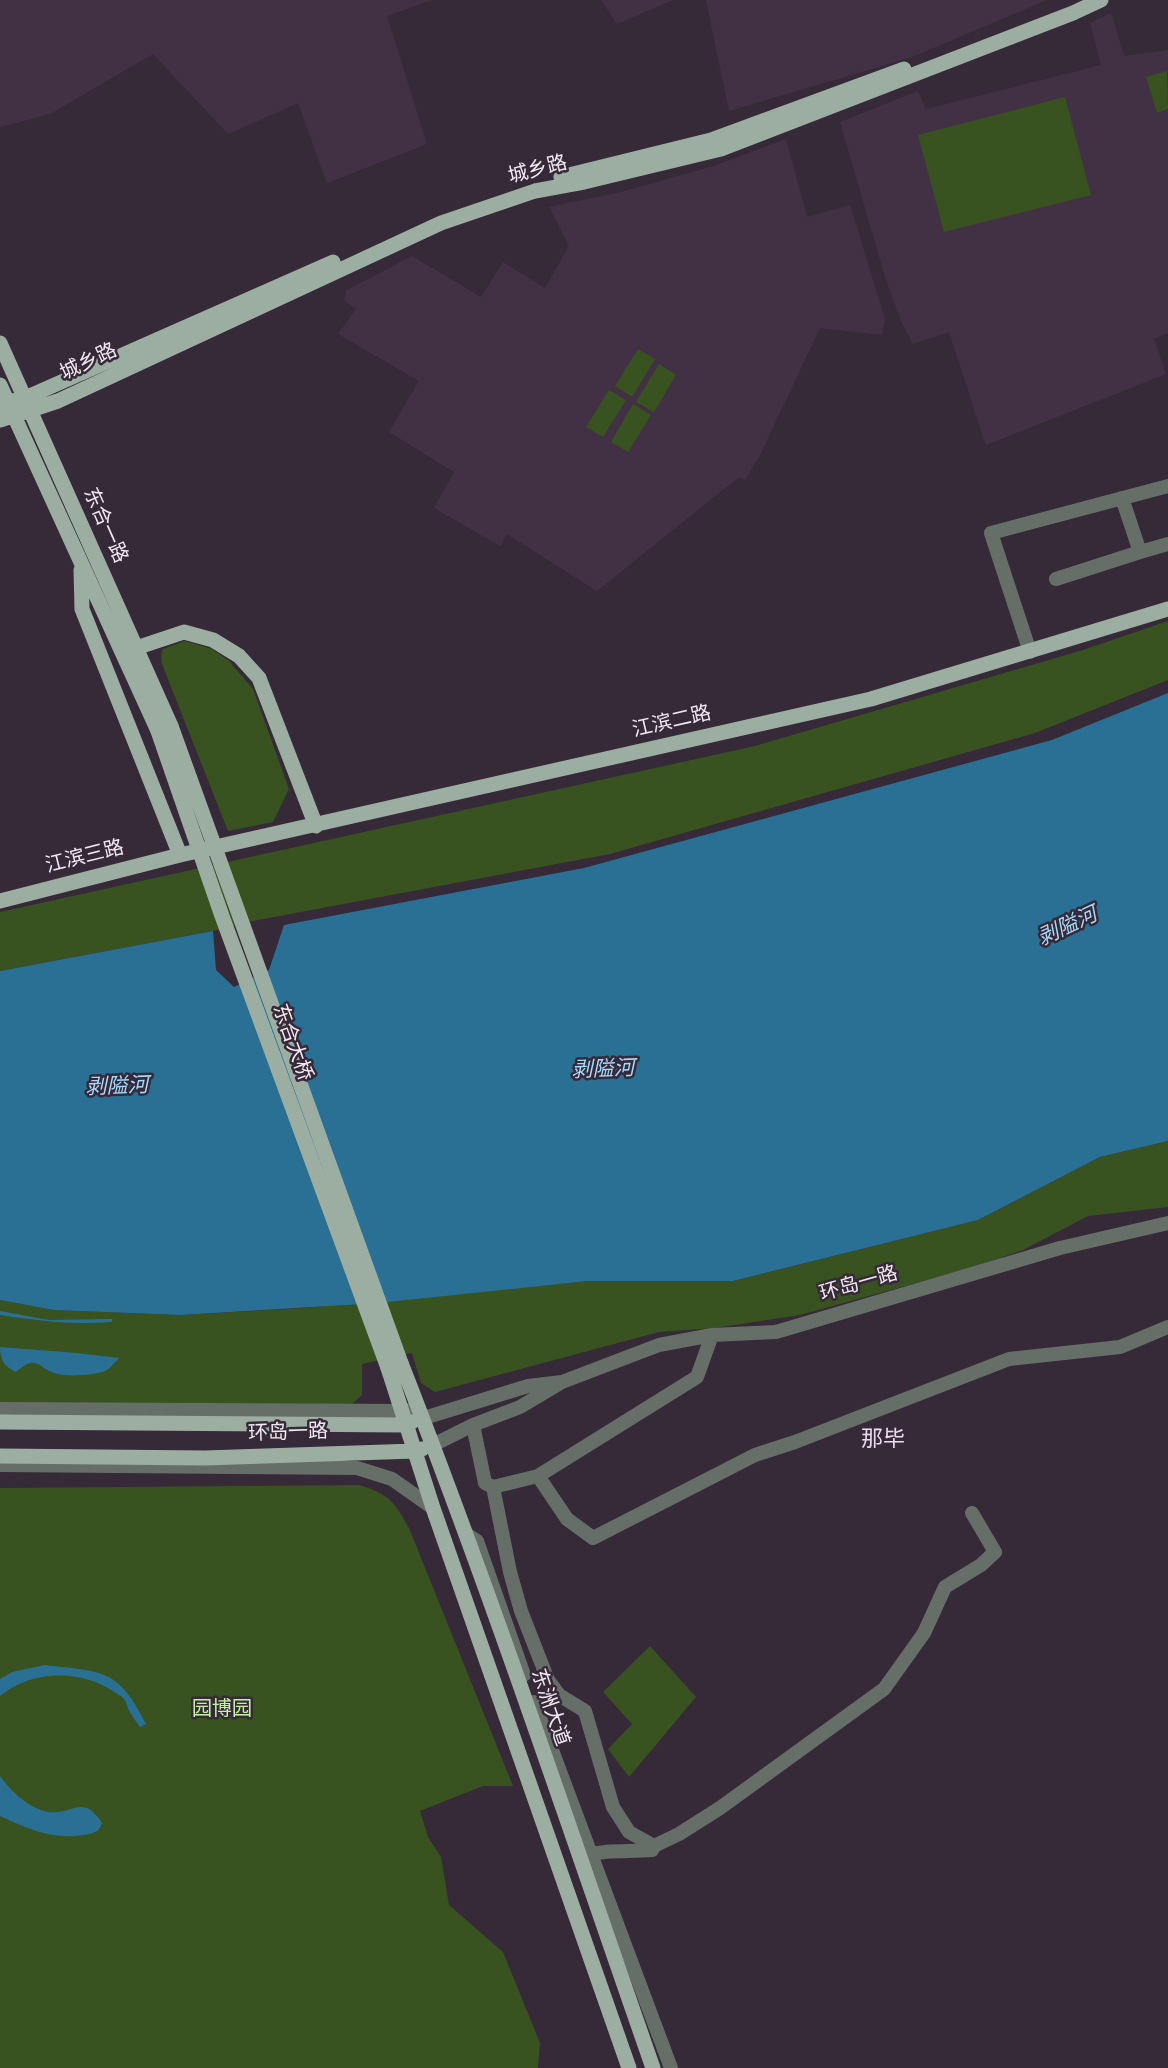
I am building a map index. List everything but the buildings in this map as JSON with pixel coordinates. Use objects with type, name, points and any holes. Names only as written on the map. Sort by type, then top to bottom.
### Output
[{"type":"main road","name":"城乡路","points":[[28,405],[438,216],[532,184],[711,140],[884,75],[914,66],[1083,0]]},
{"type":"main road","name":"城乡路","points":[[5,411],[58,400],[441,223],[534,191],[584,182],[721,150],[1073,13],[1101,0]]},
{"type":"main road","name":"东合一路","points":[[0,343],[136,648],[164,728]]},
{"type":"main road","name":"东合一路","points":[[0,385],[5,411],[164,728]]},
{"type":"main road","points":[[81,564],[82,609],[180,855]]},
{"type":"main road","name":"江滨二路","points":[[180,855],[871,699],[1168,609]]},
{"type":"main road","points":[[136,648],[184,632],[213,640],[239,656],[259,678],[316,826]]},
{"type":"main road","name":"东合大桥","points":[[164,728],[230,938],[394,1366]]},
{"type":"main road","name":"江滨三路","points":[[0,901],[180,855]]},
{"type":"main road","points":[[394,1366],[403,1418],[629,2068]]},
{"type":"main road","name":"东洲大道","points":[[394,1366],[421,1413],[586,1856],[653,2068]]},
{"type":"main road","name":"环岛一路","points":[[0,1422],[403,1418],[421,1413]]},
{"type":"main road","name":"环岛一路","points":[[0,1456],[181,1462],[205,1458],[415,1451],[433,1445]]},
{"type":"main road","points":[[456,1571],[476,1565]]},
{"type":"street","points":[[1030,652],[991,533],[1168,486]]},
{"type":"street","points":[[1122,498],[1140,552]]},
{"type":"street","points":[[1056,579],[1168,544]]},
{"type":"street","name":"环岛一路","points":[[433,1445],[473,1425],[520,1407],[562,1382],[659,1345],[712,1335],[776,1332],[1060,1248],[1167,1225]]},
{"type":"street","points":[[538,1476],[567,1520],[593,1538],[755,1455],[795,1442],[1009,1359],[1120,1347],[1168,1327]]},
{"type":"street","points":[[473,1425],[485,1483],[493,1487],[538,1476],[697,1377],[712,1335]]},
{"type":"street","name":"环岛一路","points":[[421,1413],[528,1386],[562,1382]]},
{"type":"street","points":[[0,1409],[403,1418]]},
{"type":"street","points":[[0,1465],[181,1462],[357,1468],[392,1479],[434,1508]]},
{"type":"street","points":[[493,1487],[510,1572],[521,1611],[548,1680],[558,1695],[585,1711],[613,1807],[629,1832],[654,1846]]},
{"type":"street","points":[[586,1856],[602,1851],[651,1850],[654,1846],[680,1834],[720,1808],[884,1689],[924,1633],[945,1587],[981,1565],[994,1552],[972,1513]]},
{"type":"street","points":[[465,1533],[477,1540],[586,1856],[671,2068]]},
{"type":"shaded area","points":[[0,0],[432,0],[387,16],[427,144],[327,183],[298,103],[228,134],[153,54],[50,114],[0,127]]},
{"type":"shaded area","points":[[601,0],[673,0],[617,24]]},
{"type":"shaded area","points":[[706,0],[1047,0],[912,57],[729,111]]},
{"type":"shaded area","points":[[1111,13],[1124,56],[1168,50],[1168,333],[1154,339],[1166,374],[986,445],[949,332],[913,344],[901,321],[885,277],[840,122],[918,91],[926,109],[1101,65],[1090,23]]},
{"type":"shaded area","points":[[786,139],[807,217],[850,205],[885,319],[882,335],[820,328],[760,455],[745,480],[739,477],[597,591],[507,534],[500,546],[434,508],[454,472],[389,432],[419,381],[338,334],[356,309],[344,300],[347,290],[412,256],[481,297],[503,262],[545,288],[569,246],[549,207],[617,193],[714,166]]},
{"type":"green space","points":[[1167,71],[1168,109],[1157,113],[1146,77]]},
{"type":"green space","points":[[1065,97],[1091,195],[944,232],[918,135]]},
{"type":"green space","points":[[638,349],[655,359],[632,397],[615,386]]},
{"type":"green space","points":[[659,364],[676,375],[654,412],[636,402]]},
{"type":"green space","points":[[609,390],[626,400],[603,437],[586,427]]},
{"type":"green space","points":[[633,404],[651,415],[628,452],[611,442]]},
{"type":"green space","points":[[1168,621],[1168,680],[1035,733],[610,854],[0,971],[0,912],[755,746],[1083,650]]},
{"type":"green space","points":[[185,641],[212,649],[229,661],[253,689],[289,789],[273,822],[228,831],[162,664],[163,649]]},
{"type":"green space","points":[[1168,1141],[1168,1207],[1088,1216],[1023,1250],[974,1267],[800,1315],[715,1328],[659,1332],[435,1392],[421,1383],[412,1353],[362,1364],[362,1395],[351,1405],[0,1403],[0,1300],[53,1310],[181,1315],[304,1308],[588,1281],[733,1281],[978,1220],[1100,1157]]},
{"type":"green space","name":"园博园","points":[[359,1485],[384,1495],[390,1500],[409,1528],[513,1786],[483,1786],[420,1811],[428,1837],[441,1857],[449,1905],[503,1952],[540,2043],[538,2068],[0,2068],[0,1488]]},
{"type":"green space","points":[[650,1646],[696,1697],[629,1777],[608,1749],[632,1724],[603,1692]]},
{"type":"water","name":"剥隘河","points":[[1168,693],[1168,1141],[1100,1157],[978,1220],[733,1281],[588,1281],[378,1303],[181,1315],[53,1310],[0,1300],[0,971],[213,931],[216,970],[234,987],[269,970],[284,925],[584,868],[1052,740]]},
{"type":"water","points":[[0,1311],[49,1320],[112,1319],[112,1322],[42,1321],[0,1315]]},
{"type":"water","points":[[0,1347],[119,1358],[107,1370],[88,1374],[58,1374],[34,1363],[29,1363],[16,1372],[3,1362]]},
{"type":"water","points":[[45,1665],[81,1669],[107,1676],[127,1692],[146,1724],[140,1727],[125,1700],[120,1696],[100,1684],[71,1676],[41,1677],[26,1681],[0,1696],[0,1679],[12,1672]]},
{"type":"water","points":[[0,1776],[9,1788],[34,1807],[57,1812],[83,1807],[95,1814],[102,1823],[101,1826],[90,1834],[61,1836],[31,1829],[0,1816]]},
{"type":"district","name":"那毕","points":[[883,1441]]}]
